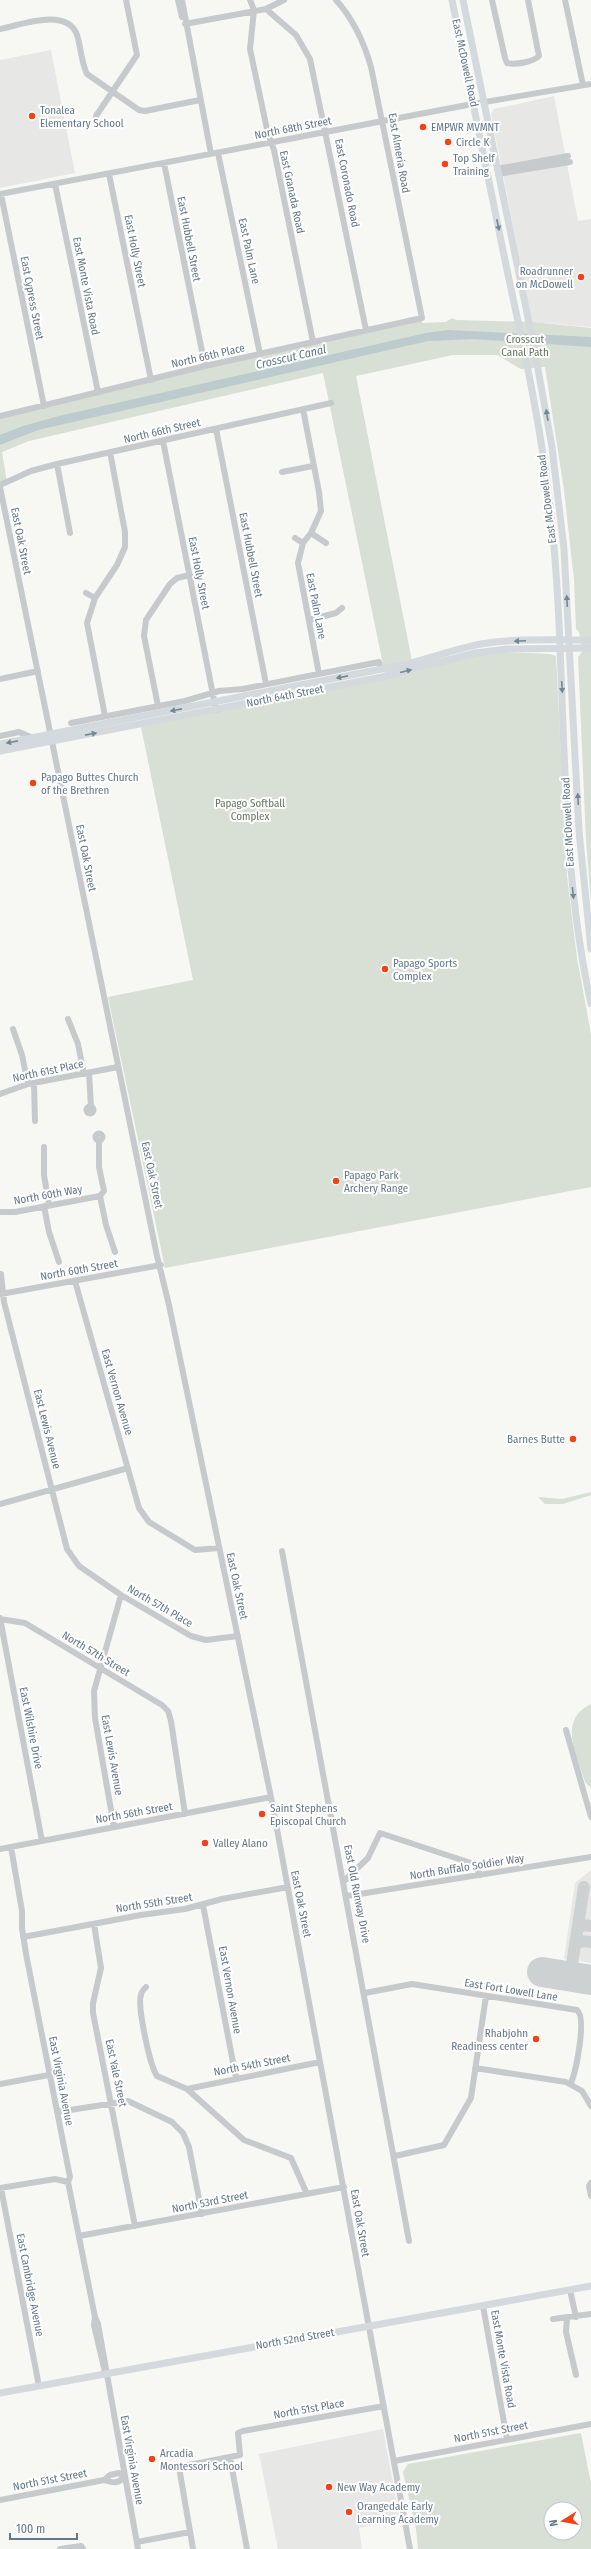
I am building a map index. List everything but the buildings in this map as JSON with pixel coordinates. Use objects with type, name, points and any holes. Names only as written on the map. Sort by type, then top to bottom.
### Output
[{"type":"main road","name":"East McDowell Road","points":[[452,0],[533,393],[546,482],[560,649],[572,877],[580,952],[591,1004]]},
{"type":"main road","name":"East McDowell Road","points":[[463,3],[534,344],[551,437],[562,530],[570,640],[579,831],[591,949]]},
{"type":"main road","points":[[454,9],[463,3]]},
{"type":"main road","points":[[490,187],[501,185]]},
{"type":"main road","points":[[551,437],[550,465],[546,482],[553,492],[562,530]]},
{"type":"main road","name":"North 64th Street","points":[[215,706],[500,642],[591,640]]},
{"type":"main road","name":"North 64th Street","points":[[0,751],[52,738],[215,706],[395,674],[456,653],[507,649],[591,648]]},
{"type":"main road","name":"North 64th Street","points":[[0,744],[33,738],[52,738]]},
{"type":"main road","name":"North 52nd Street","points":[[0,2393],[591,2286]]},
{"type":"street","points":[[96,116],[137,55],[126,0]]},
{"type":"street","name":"East Palm Lane","points":[[178,0],[185,24]]},
{"type":"street","name":"East Palm Lane","points":[[182,0],[185,24],[200,100],[215,153],[260,354]]},
{"type":"street","name":"East Granada Road","points":[[250,0],[254,10],[250,49],[313,342]]},
{"type":"street","points":[[185,24],[254,10],[266,9],[284,0]]},
{"type":"street","name":"East Almeria Road","points":[[336,0],[346,12],[366,48],[422,318]]},
{"type":"street","points":[[492,0],[507,63],[536,59],[539,56],[528,0]]},
{"type":"street","points":[[564,0],[583,85]]},
{"type":"street","name":"East Coronado Road","points":[[266,9],[296,35],[304,47],[314,73],[366,330]]},
{"type":"street","points":[[0,29],[53,19],[70,24],[76,33],[87,74],[139,110],[145,111],[200,100]]},
{"type":"street","name":"North 68th Street","points":[[0,194],[484,102],[591,84]]},
{"type":"street","points":[[498,171],[569,159]]},
{"type":"street","name":"East Hubbell Street","points":[[164,163],[205,366]]},
{"type":"street","name":"East Holly Street","points":[[109,174],[151,380]]},
{"type":"street","name":"East Monte Vista Road","points":[[55,184],[98,392]]},
{"type":"street","name":"East Cypress Street","points":[[0,194],[44,406]]},
{"type":"street","name":"North 66th Place","points":[[0,416],[205,366],[422,318]]},
{"type":"street","name":"North 66th Street","points":[[0,486],[31,472],[57,464],[331,403]]},
{"type":"street","name":"East Palm Lane","points":[[303,409],[320,511],[311,533],[303,543],[298,563],[319,674]]},
{"type":"street","name":"East Hubbell Street","points":[[216,429],[266,684]]},
{"type":"street","name":"East Holly Street","points":[[163,441],[215,706]]},
{"type":"street","points":[[105,716],[87,627],[89,615],[95,598],[120,561],[125,542],[110,452]]},
{"type":"street","points":[[57,464],[70,533]]},
{"type":"street","points":[[282,472],[313,466]]},
{"type":"street","name":"East Oak Street","points":[[0,486],[118,1067],[154,1233],[157,1256],[161,1265],[271,1797],[410,2549]]},
{"type":"street","points":[[311,533],[326,543]]},
{"type":"street","points":[[295,538],[303,543]]},
{"type":"street","points":[[158,706],[144,636],[145,625],[174,580],[190,575]]},
{"type":"street","points":[[86,593],[95,598]]},
{"type":"street","points":[[309,620],[336,613],[342,608]]},
{"type":"street","name":"North 64th Street","points":[[71,723],[158,706],[212,693],[379,662],[381,669]]},
{"type":"street","points":[[0,679],[38,671]]},
{"type":"street","name":"North 64th Street","points":[[0,736],[22,732],[33,738]]},
{"type":"street","points":[[68,1018],[87,1073],[91,1107]]},
{"type":"street","points":[[13,1029],[31,1083],[35,1121]]},
{"type":"street","name":"North 61st Place","points":[[0,1094],[31,1083],[118,1067]]},
{"type":"street","points":[[99,1141],[104,1191],[100,1196],[106,1225],[116,1252]]},
{"type":"street","points":[[44,1147],[44,1175],[49,1232],[59,1262]]},
{"type":"street","name":"North 60th Way","points":[[0,1212],[15,1212],[100,1196]]},
{"type":"street","name":"North 60th Street","points":[[2,1294],[161,1265]]},
{"type":"street","name":"East Lewis Avenue","points":[[0,1272],[5,1288],[2,1294],[67,1549],[79,1566]]},
{"type":"street","name":"East Vernon Avenue","points":[[74,1281],[139,1508],[149,1522],[195,1550],[219,1548]]},
{"type":"street","points":[[0,1504],[128,1468]]},
{"type":"street","name":"East Old Runway Drive","points":[[282,1550],[395,2156],[409,2241]]},
{"type":"street","name":"North 57th Place","points":[[79,1566],[121,1594],[191,1636],[206,1640],[238,1636]]},
{"type":"street","name":"East Lewis Avenue","points":[[114,1827],[95,1718],[94,1692],[121,1594]]},
{"type":"street","name":"North 57th Street","points":[[0,1619],[25,1623],[162,1705],[168,1711],[171,1721],[185,1814]]},
{"type":"street","name":"East Wilshire Drive","points":[[0,1619],[42,1841]]},
{"type":"street","points":[[566,1730],[591,1817]]},
{"type":"street","name":"North 56th Street","points":[[0,1849],[271,1797]]},
{"type":"street","points":[[344,1881],[368,1858],[380,1832],[474,1864],[480,1875]]},
{"type":"street","name":"East Virginia Avenue","points":[[11,1847],[22,1911],[23,1937],[70,2177],[68,2182],[95,2317],[94,2325],[102,2366],[106,2374],[138,2549]]},
{"type":"street","name":"North Buffalo Soldier Way","points":[[347,1896],[591,1857]]},
{"type":"street","name":"North 55th Street","points":[[23,1937],[202,1905],[222,1899],[288,1887]]},
{"type":"street","name":"East Vernon Avenue","points":[[202,1905],[236,2078]]},
{"type":"street","name":"East Yale Street","points":[[94,1924],[101,1968],[93,2008],[135,2226]]},
{"type":"street","name":"East Fort Lowell Lane","points":[[365,1993],[412,1984],[577,2010],[581,2012],[582,2019],[575,2074],[571,2083]]},
{"type":"street","points":[[146,1987],[141,1995],[141,2007],[145,2035],[154,2073],[160,2078],[187,2089],[244,2140],[291,2158],[307,2194]]},
{"type":"street","points":[[395,2156],[444,2145],[471,2098],[486,1996]]},
{"type":"street","name":"North 54th Street","points":[[187,2089],[320,2062]]},
{"type":"street","points":[[475,2068],[571,2083],[582,2091],[591,2106]]},
{"type":"street","points":[[0,2084],[49,2075]]},
{"type":"street","points":[[57,2112],[111,2102],[134,2103],[172,2122],[183,2134],[191,2156],[202,2214]]},
{"type":"street","points":[[1,2188],[55,2179],[62,2179],[68,2182]]},
{"type":"street","points":[[591,2183],[589,2186],[591,2196]]},
{"type":"street","name":"North 53rd Street","points":[[79,2236],[344,2187]]},
{"type":"street","name":"East Cambridge Avenue","points":[[1,2188],[39,2386]]},
{"type":"street","points":[[570,2290],[576,2317]]},
{"type":"street","name":"East Monte Vista Road","points":[[483,2306],[507,2439]]},
{"type":"street","points":[[553,2320],[591,2314]]},
{"type":"street","points":[[567,2319],[566,2332],[576,2375]]},
{"type":"street","name":"North 51st Place","points":[[230,2458],[240,2455],[238,2433],[384,2406]]},
{"type":"street","name":"North 51st Street","points":[[394,2462],[591,2424]]},
{"type":"street","points":[[193,2549],[179,2468],[230,2458],[247,2549]]},
{"type":"street","name":"North 51st Street","points":[[0,2500],[104,2480],[112,2483],[120,2482],[124,2477]]},
{"type":"street","points":[[137,2542],[190,2532]]},
{"type":"street","points":[[60,2549],[82,2548]]},
{"type":"shaded area","name":"Tonalea Elementary School","points":[[51,50],[75,173],[0,188],[0,60]]},
{"type":"shaded area","points":[[554,96],[578,221],[591,219],[591,327],[532,322],[491,114],[494,109]]},
{"type":"shaded area","points":[[448,330],[591,337],[591,347],[472,339],[428,341],[38,430],[0,445],[0,435],[23,426],[59,416],[426,333]]},
{"type":"shaded area","points":[[591,1870],[591,1963],[564,1959],[575,1883]]},
{"type":"shaded area","name":"New Way Academy","points":[[383,2429],[400,2520],[359,2528],[362,2549],[278,2549],[259,2454]]},
{"type":"green space","name":"Papago Sports Complex","points":[[422,318],[422,323],[446,322],[452,318],[456,320],[533,322],[591,328],[591,903],[586,840],[578,657],[582,652],[579,632],[576,629],[574,580],[564,490],[545,367],[521,369],[497,355],[453,355],[356,376],[411,656],[412,673],[478,655],[503,652],[550,654],[556,656],[567,876],[577,958],[591,1034],[591,1187],[165,1268],[108,997],[193,980],[141,727],[386,679],[323,373],[29,441],[2,452],[7,482],[0,485],[0,416]]},
{"type":"green space","points":[[591,1492],[591,1495],[563,1504],[545,1504],[538,1497],[562,1499]]},
{"type":"green space","points":[[591,1704],[591,1788],[585,1782],[574,1750],[572,1729],[575,1719],[581,1711]]},
{"type":"green space","points":[[581,2433],[591,2484],[591,2549],[418,2549],[416,2529],[403,2472],[408,2464]]},
{"type":"taxiway","points":[[570,1977],[584,1887]]},
{"type":"taxiway","points":[[577,1930],[582,1925],[591,1926]]},
{"type":"taxiway","points":[[575,1946],[580,1941],[591,1942]]},
{"type":"runway","points":[[542,1972],[591,1980]]},
{"type":"place","name":"Tonalea Elementary School","points":[[32,116]]},
{"type":"place","name":"EMPWR MVMNT","points":[[423,127]]},
{"type":"place","name":"Circle K","points":[[448,142]]},
{"type":"place","name":"Top Shelf Training","points":[[445,164]]},
{"type":"place","name":"Roadrunner on McDowell","points":[[581,277]]},
{"type":"place","name":"Papago Buttes Church of the Brethren","points":[[33,783]]},
{"type":"place","name":"Papago Sports Complex","points":[[385,969]]},
{"type":"place","name":"Papago Park Archery Range","points":[[336,1181]]},
{"type":"place","name":"Barnes Butte","points":[[573,1439]]},
{"type":"place","name":"Saint Stephens Episcopal Church","points":[[262,1814]]},
{"type":"place","name":"Valley Alano","points":[[205,1843]]},
{"type":"place","name":"Rhabjohn Readiness center","points":[[536,2039]]},
{"type":"place","name":"Arcadia Montessori School","points":[[152,2459]]},
{"type":"place","name":"New Way Academy","points":[[329,2487]]},
{"type":"place","name":"Orangedale Early Learning Academy","points":[[349,2512]]},
{"type":"park label","name":"Crosscut Canal Path","points":[[525,345]]},
{"type":"park label","name":"Papago Softball Complex","points":[[250,809]]},
{"type":"water label","name":"Crosscut Canal","points":[[291,357]]}]
